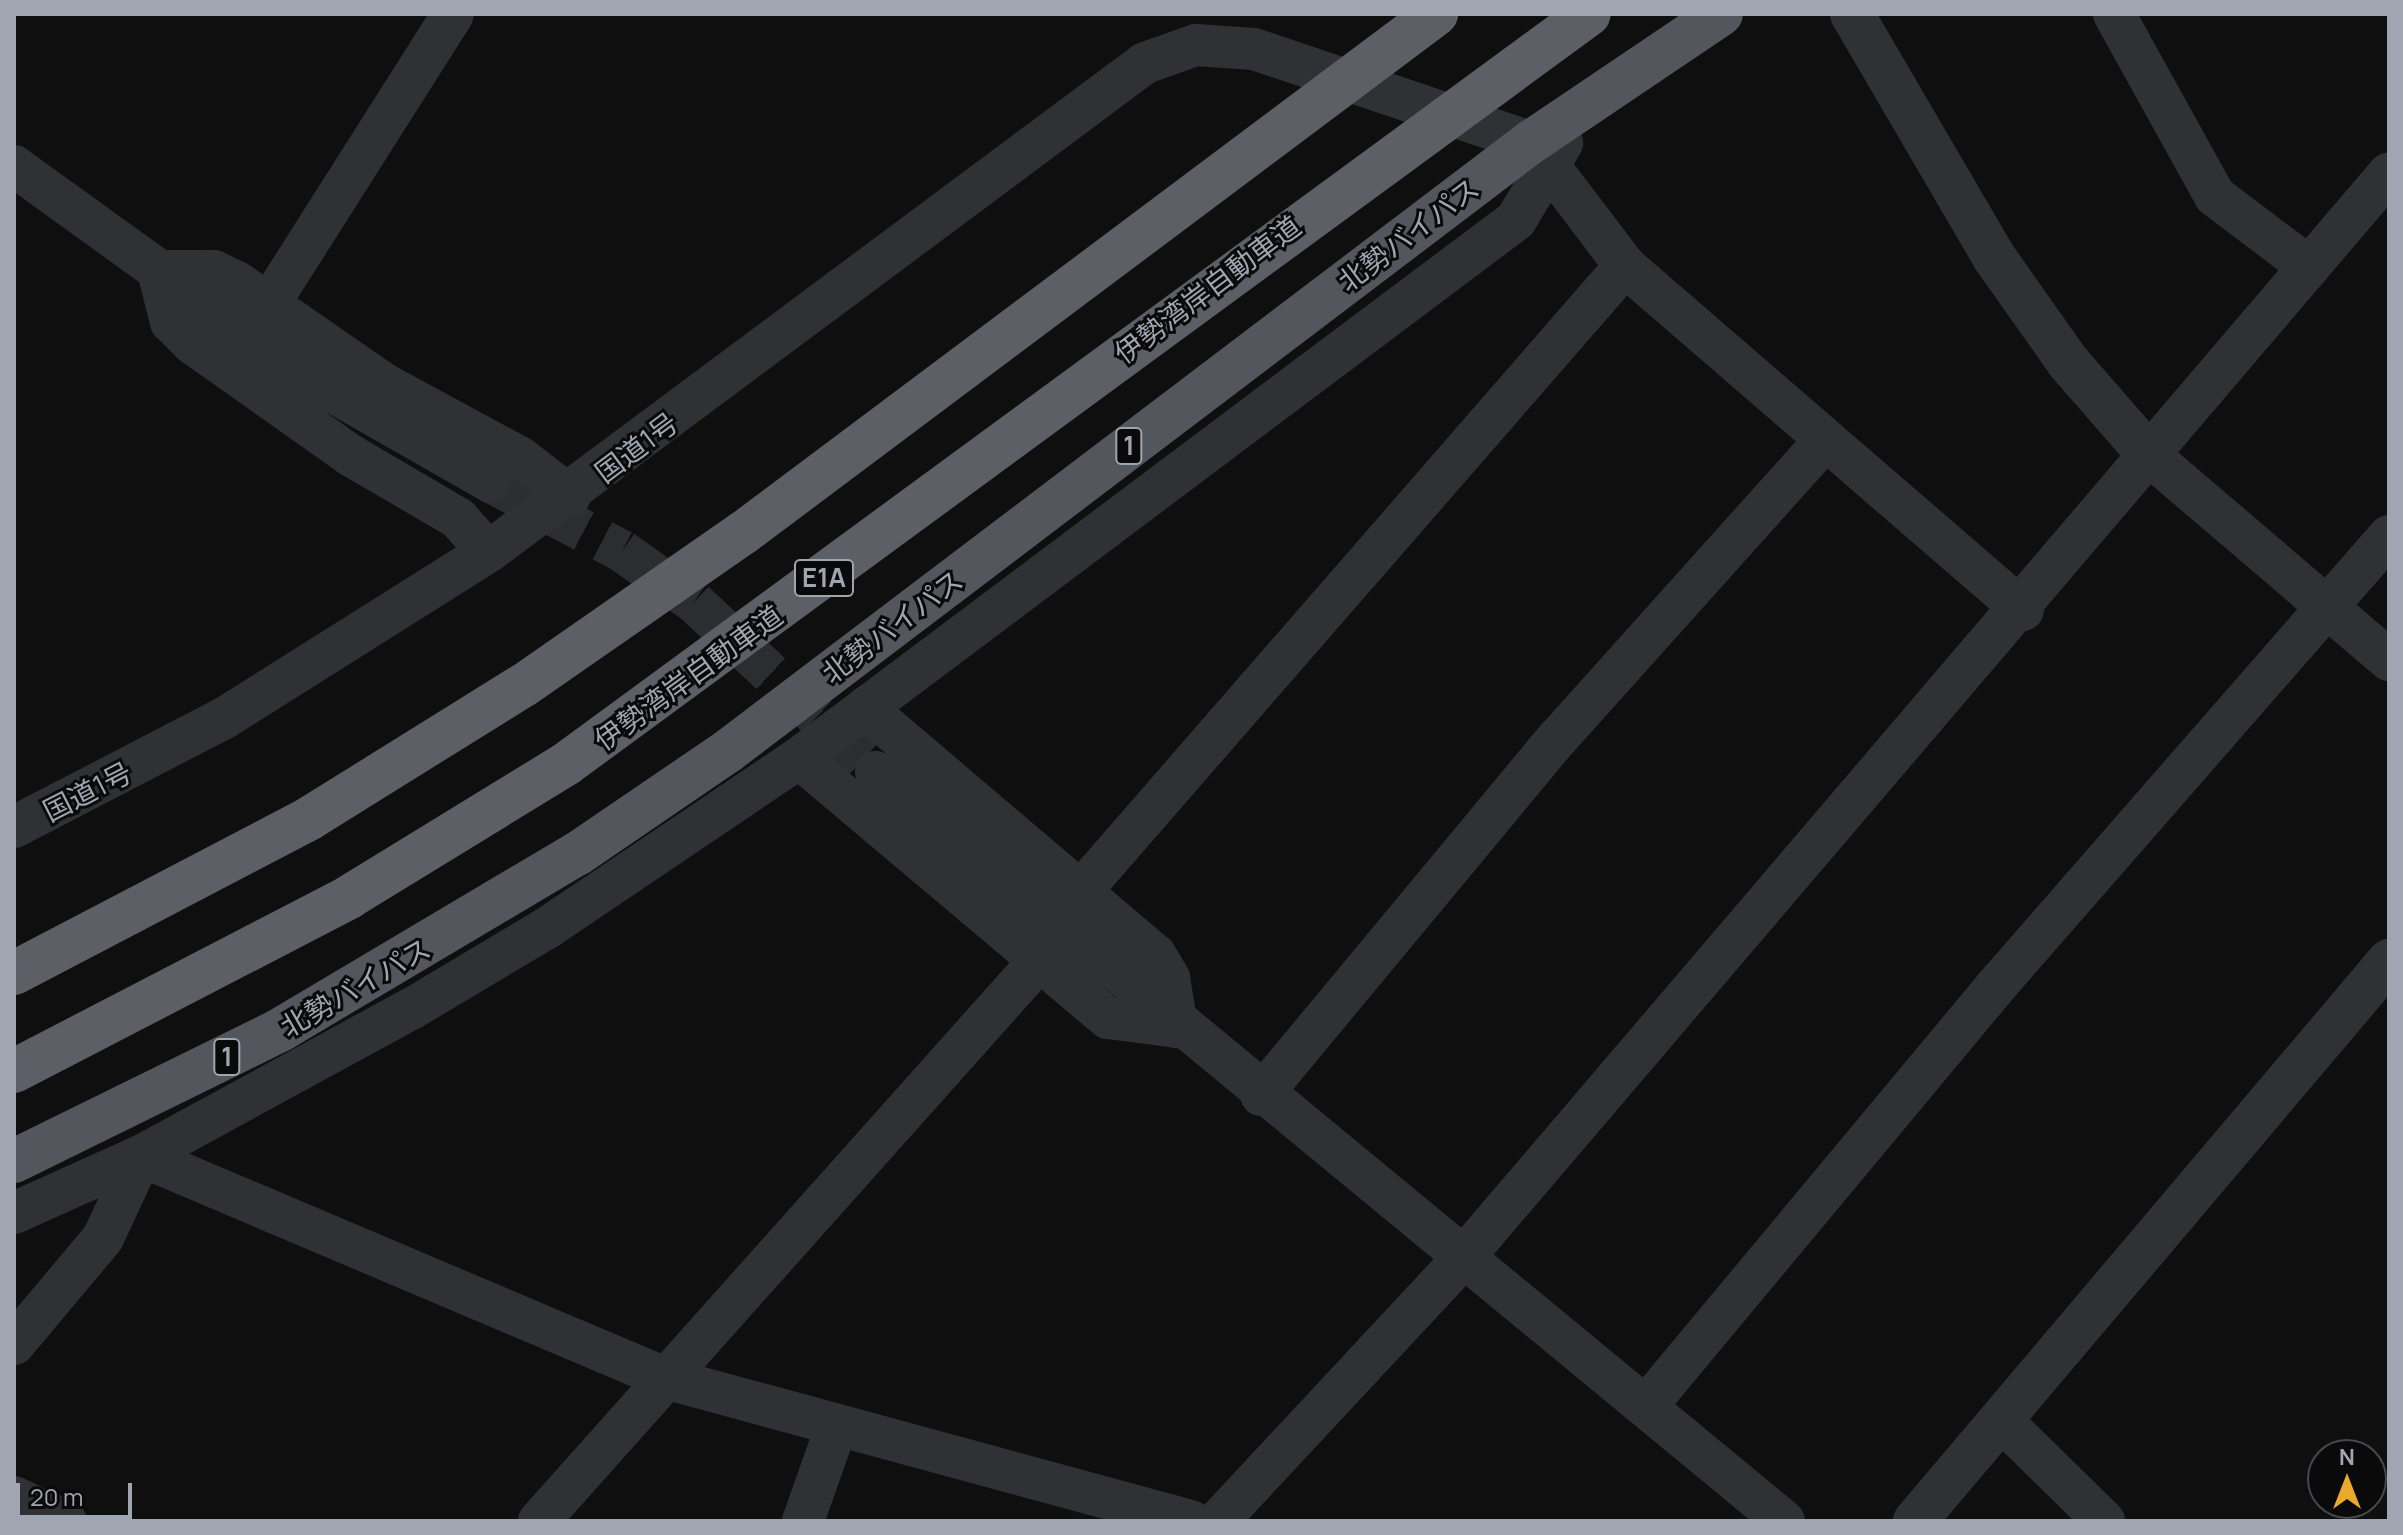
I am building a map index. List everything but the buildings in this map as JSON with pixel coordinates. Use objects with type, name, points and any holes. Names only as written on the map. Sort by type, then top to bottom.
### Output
[{"type":"highway","points":[[14,973],[310,818],[524,685],[743,533],[1436,14]]},
{"type":"highway","name":"伊勢湾岸自動車道","points":[[14,1071],[349,897],[566,764],[1589,14]]},
{"type":"highway","name":"北勢バイパス","points":[[14,1161],[280,1030],[577,854],[728,751],[1540,153],[1586,103],[1721,14]]},
{"type":"street","points":[[269,304],[453,14]]},
{"type":"street","points":[[1852,14],[1994,257],[2068,362],[2149,455],[2389,660]]},
{"type":"street","points":[[2114,14],[2215,196],[2309,267]]},
{"type":"street","points":[[1205,29],[1540,153],[1625,266],[2023,610]]},
{"type":"street","name":"国道1号","points":[[14,827],[226,717],[488,552],[570,496],[1145,63],[1205,29]]},
{"type":"street","points":[[14,1213],[141,1156],[547,928],[799,758],[1516,220],[1540,153]]},
{"type":"street","points":[[14,166],[158,271],[372,419],[491,482]]},
{"type":"street","points":[[1218,1521],[1463,1258],[2023,610],[2149,455],[2389,173]]},
{"type":"street","points":[[1081,891],[1625,266]]},
{"type":"street","points":[[158,271],[214,271],[269,304],[386,385],[521,458],[570,496]]},
{"type":"street","points":[[158,271],[171,322],[192,343],[350,455],[458,518],[488,552]]},
{"type":"street","points":[[1261,1095],[1556,740],[1824,441]]},
{"type":"street","points":[[1648,1404],[1997,985],[2331,608],[2389,536]]},
{"type":"street","points":[[865,708],[1156,956],[1169,978],[1177,1027]]},
{"type":"street","points":[[799,758],[1108,1018],[1177,1027]]},
{"type":"street","points":[[876,772],[1177,1027],[1648,1404],[1784,1521]]},
{"type":"street","points":[[539,1521],[1039,961]]},
{"type":"street","points":[[1915,1521],[2389,961]]},
{"type":"street","points":[[14,1344],[103,1238],[141,1156]]},
{"type":"street","points":[[141,1156],[665,1378],[1191,1521]]},
{"type":"street","points":[[2002,1421],[2104,1521]]},
{"type":"street","points":[[803,1521],[837,1425]]},
{"type":"street","points":[[14,1497],[66,1521]]},
{"type":"tunnel","points":[[491,482],[622,551],[694,602],[876,772]]}]
